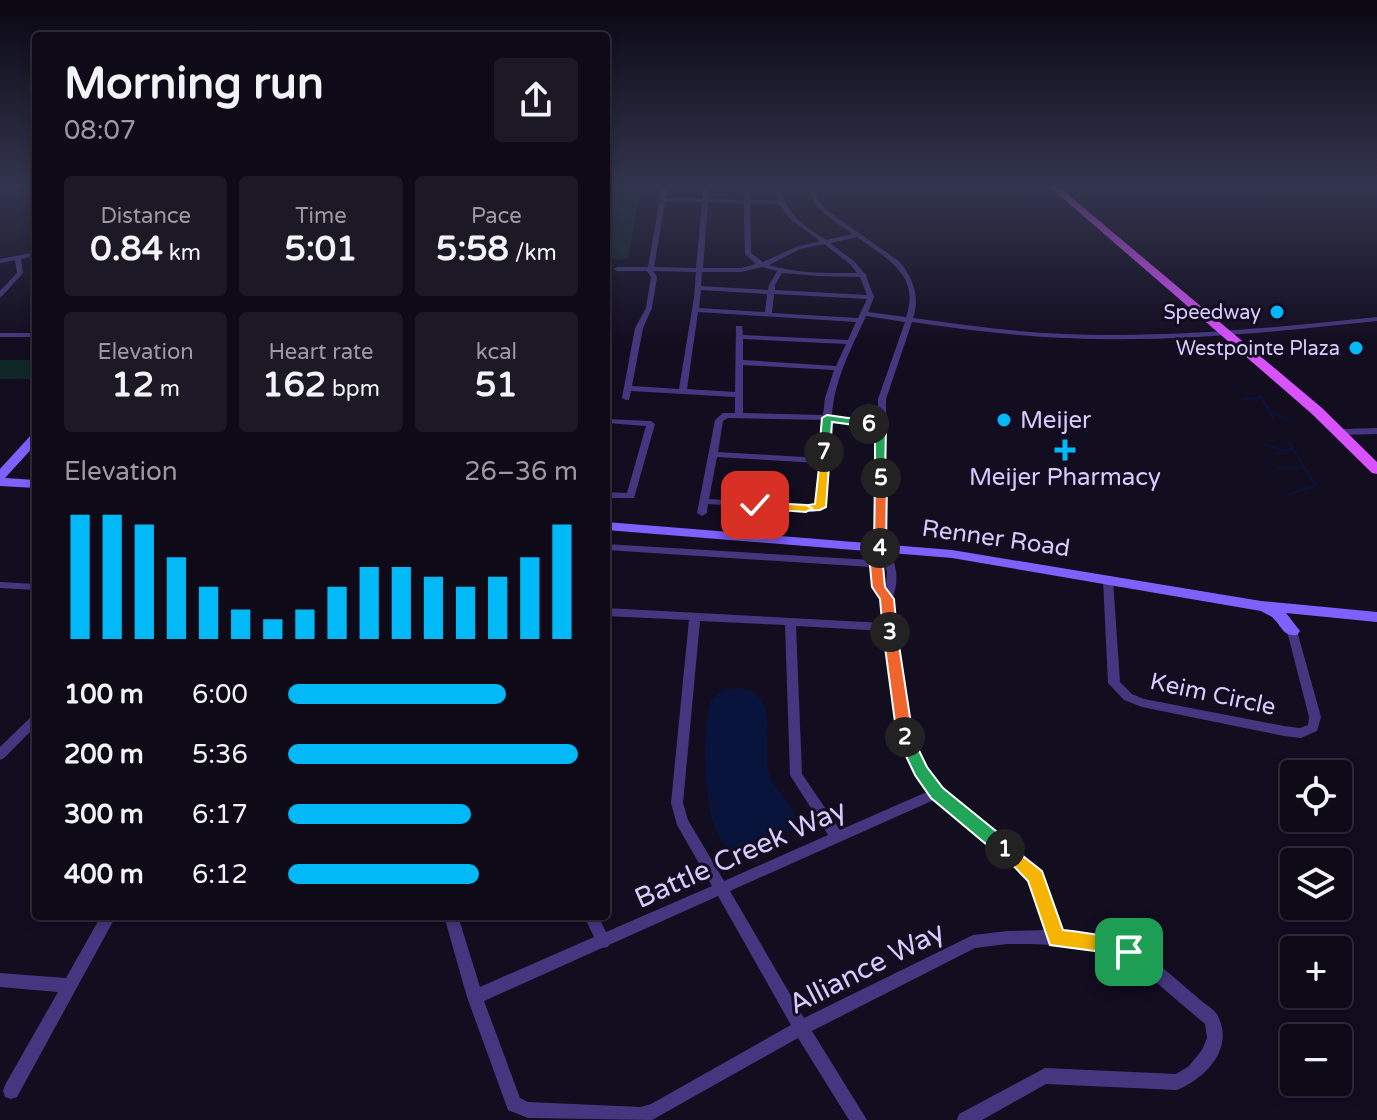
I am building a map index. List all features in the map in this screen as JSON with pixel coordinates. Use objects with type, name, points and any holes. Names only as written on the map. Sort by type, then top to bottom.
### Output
[{"type":"main road","points":[[1115,239],[1342,432],[1377,470]]},
{"type":"main road","points":[[0,480],[32,442]]},
{"type":"main road","points":[[0,480],[32,484]]},
{"type":"main road","name":"Renner Road","points":[[610,526],[881,546],[965,556],[1261,606],[1377,617]]},
{"type":"main road","points":[[1261,606],[1277,613],[1292,631],[1299,615],[1312,612]]},
{"type":"street","points":[[656,239],[651,270],[654,277],[651,303],[639,328],[627,393],[683,391],[740,395]]},
{"type":"street","points":[[683,391],[702,239]]},
{"type":"street","points":[[748,239],[748,254],[762,265],[780,271],[864,275]]},
{"type":"street","points":[[704,501],[820,507],[829,398],[871,297],[864,275],[854,262],[821,239]]},
{"type":"street","points":[[617,269],[741,270],[762,265],[798,248],[838,239]]},
{"type":"street","points":[[865,239],[883,250],[904,271],[914,294],[909,320],[884,387],[881,546],[876,555],[879,587],[887,599],[905,738],[921,771],[937,793],[1017,858],[1035,877],[1056,938]]},
{"type":"street","points":[[0,261],[32,255]]},
{"type":"street","points":[[0,295],[20,273],[18,259]]},
{"type":"street","points":[[768,314],[771,292],[780,271]]},
{"type":"street","points":[[698,288],[871,297]]},
{"type":"street","points":[[694,310],[909,320],[1065,336],[1224,332],[1377,319]]},
{"type":"street","points":[[739,413],[739,332],[850,342]]},
{"type":"street","points":[[0,335],[32,335]]},
{"type":"street","points":[[739,362],[839,368]]},
{"type":"street","points":[[702,513],[719,420],[726,415],[739,413],[881,422]]},
{"type":"street","points":[[610,421],[651,424],[631,496],[610,495]]},
{"type":"street","points":[[1342,432],[1377,431]]},
{"type":"street","points":[[713,454],[824,461]]},
{"type":"street","points":[[881,546],[889,558],[893,587],[887,599]]},
{"type":"street","points":[[610,547],[876,564]]},
{"type":"street","name":"Keim Circle","points":[[1108,580],[1114,683],[1128,697],[1142,703],[1284,731],[1301,733],[1313,728],[1315,717],[1292,631]]},
{"type":"street","points":[[0,585],[32,587]]},
{"type":"street","points":[[610,612],[890,627]]},
{"type":"street","points":[[695,617],[677,803],[682,821],[801,1028],[859,1120]]},
{"type":"street","points":[[790,622],[796,775],[838,838]]},
{"type":"street","points":[[0,755],[32,723]]},
{"type":"street","name":"Battle Creek Way","points":[[475,997],[937,793]]},
{"type":"street","points":[[11,1091],[107,920]]},
{"type":"street","points":[[452,920],[475,997]]},
{"type":"street","points":[[593,920],[603,942]]},
{"type":"street","name":"Alliance Way","points":[[475,997],[514,1104],[528,1110],[641,1115],[801,1028],[973,942],[991,937],[1056,938],[1110,944],[1129,952],[1211,1019],[1215,1028],[1215,1044],[1190,1076],[1177,1082],[1045,1076],[965,1120]]},
{"type":"street","points":[[0,980],[70,986]]},
{"type":"green space","points":[[610,239],[632,239],[628,259],[610,259]]},
{"type":"green space","points":[[0,360],[32,360],[32,379],[0,379]]},
{"type":"water","points":[[740,688],[753,692],[766,711],[770,777],[792,808],[796,821],[790,831],[763,840],[748,851],[739,853],[723,843],[715,827],[706,782],[705,757],[711,700],[724,689]]},
{"type":"waterway","points":[[1260,395],[1273,418]]},
{"type":"waterway","points":[[1243,399],[1261,398]]},
{"type":"waterway","points":[[1272,413],[1289,419]]},
{"type":"waterway","points":[[1289,442],[1293,449]]},
{"type":"waterway","points":[[1263,444],[1284,451],[1293,449]]},
{"type":"waterway","points":[[1276,468],[1305,468],[1293,449]]},
{"type":"waterway","points":[[1289,494],[1316,486],[1306,470]]},
{"type":"place","name":"Speedway","points":[[1277,312]]},
{"type":"place","name":"Westpointe Plaza","points":[[1356,348]]},
{"type":"place","name":"Meijer","points":[[1004,420]]},
{"type":"place","name":"Meijer Pharmacy","points":[[1065,450]]},
{"type":"route","points":[[755,505],[819,508],[827,418],[881,425],[881,546],[876,555],[876,564],[879,587],[887,599],[901,719],[913,757],[937,793],[1017,858],[1035,877],[1056,938],[1110,944],[1129,952]]}]
